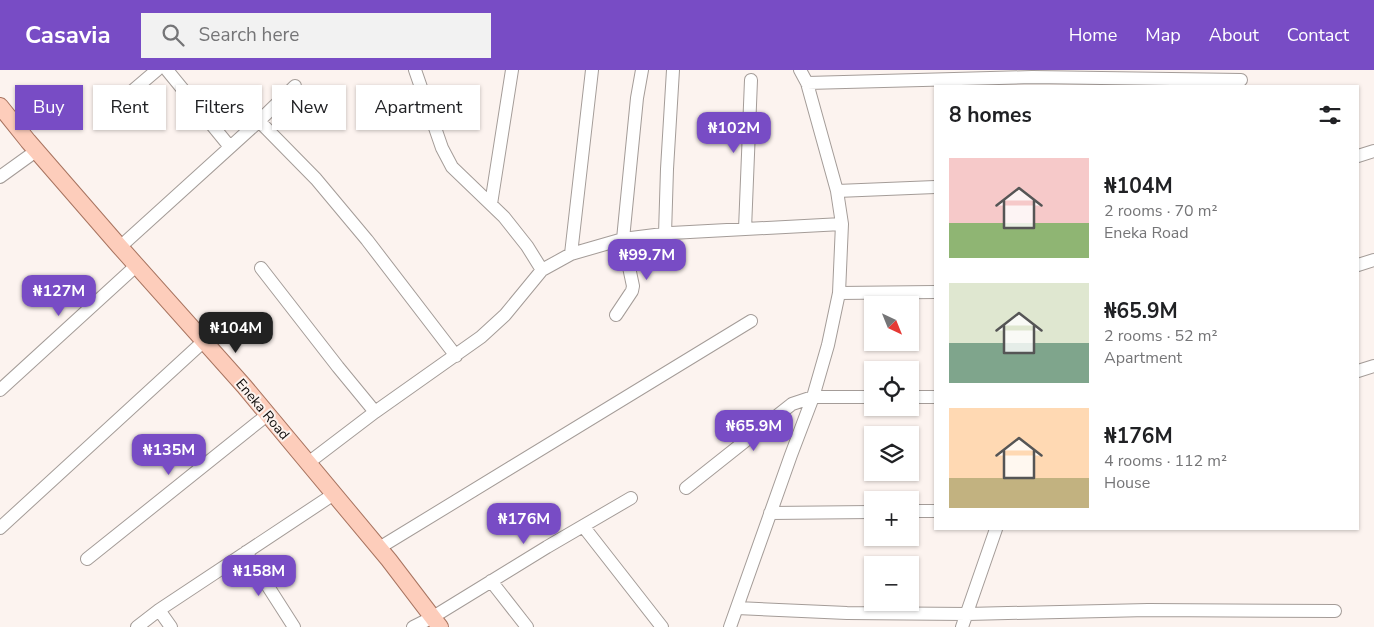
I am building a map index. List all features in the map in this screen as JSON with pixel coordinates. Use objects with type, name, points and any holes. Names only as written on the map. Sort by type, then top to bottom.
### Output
[{"type":"main road","name":"Eneka Road","points":[[0,106],[36,151],[267,414],[379,548],[436,622]]},
{"type":"street","points":[[139,85],[157,70]]},
{"type":"street","points":[[167,70],[230,148]]},
{"type":"street","points":[[415,70],[442,148],[452,167],[504,217],[527,246],[542,270]]},
{"type":"street","points":[[491,204],[512,70]]},
{"type":"street","points":[[571,254],[592,70]]},
{"type":"street","points":[[616,315],[632,291],[633,286],[623,239],[637,98],[642,70]]},
{"type":"street","points":[[665,234],[673,70]]},
{"type":"street","points":[[730,627],[813,397],[828,346],[839,293],[842,224],[838,191],[807,83],[800,70]]},
{"type":"street","points":[[807,83],[1031,78],[1241,80]]},
{"type":"street","points":[[745,229],[751,80]]},
{"type":"street","points":[[262,118],[272,108]]},
{"type":"street","points":[[262,124],[316,179],[367,240],[456,356]]},
{"type":"street","points":[[120,247],[249,130]]},
{"type":"street","points":[[1359,156],[1374,150]]},
{"type":"street","points":[[0,177],[36,151]]},
{"type":"street","points":[[838,191],[934,186]]},
{"type":"street","points":[[308,463],[481,337],[505,315],[542,270],[571,254],[623,239],[665,234],[842,224]]},
{"type":"street","points":[[1359,265],[1374,260]]},
{"type":"street","points":[[0,390],[137,266]]},
{"type":"street","points":[[261,268],[338,367],[376,412]]},
{"type":"street","points":[[839,293],[934,292]]},
{"type":"street","points":[[379,548],[751,321]]},
{"type":"street","points":[[0,528],[204,341]]},
{"type":"street","points":[[1359,371],[1374,366]]},
{"type":"street","points":[[686,488],[792,404],[813,397],[864,397]]},
{"type":"street","points":[[919,397],[934,397]]},
{"type":"street","points":[[87,559],[267,414]]},
{"type":"street","points":[[137,627],[334,494]]},
{"type":"street","points":[[413,627],[436,622],[491,581],[631,498]]},
{"type":"street","points":[[919,511],[934,510]]},
{"type":"street","points":[[770,513],[864,512]]},
{"type":"street","points":[[583,526],[662,627]]},
{"type":"street","points":[[962,627],[996,530]]},
{"type":"street","points":[[246,552],[294,627]]},
{"type":"street","points":[[491,581],[527,627]]},
{"type":"street","points":[[737,608],[847,613],[967,614],[1148,610],[1335,611]]},
{"type":"street","points":[[160,610],[171,627]]}]
